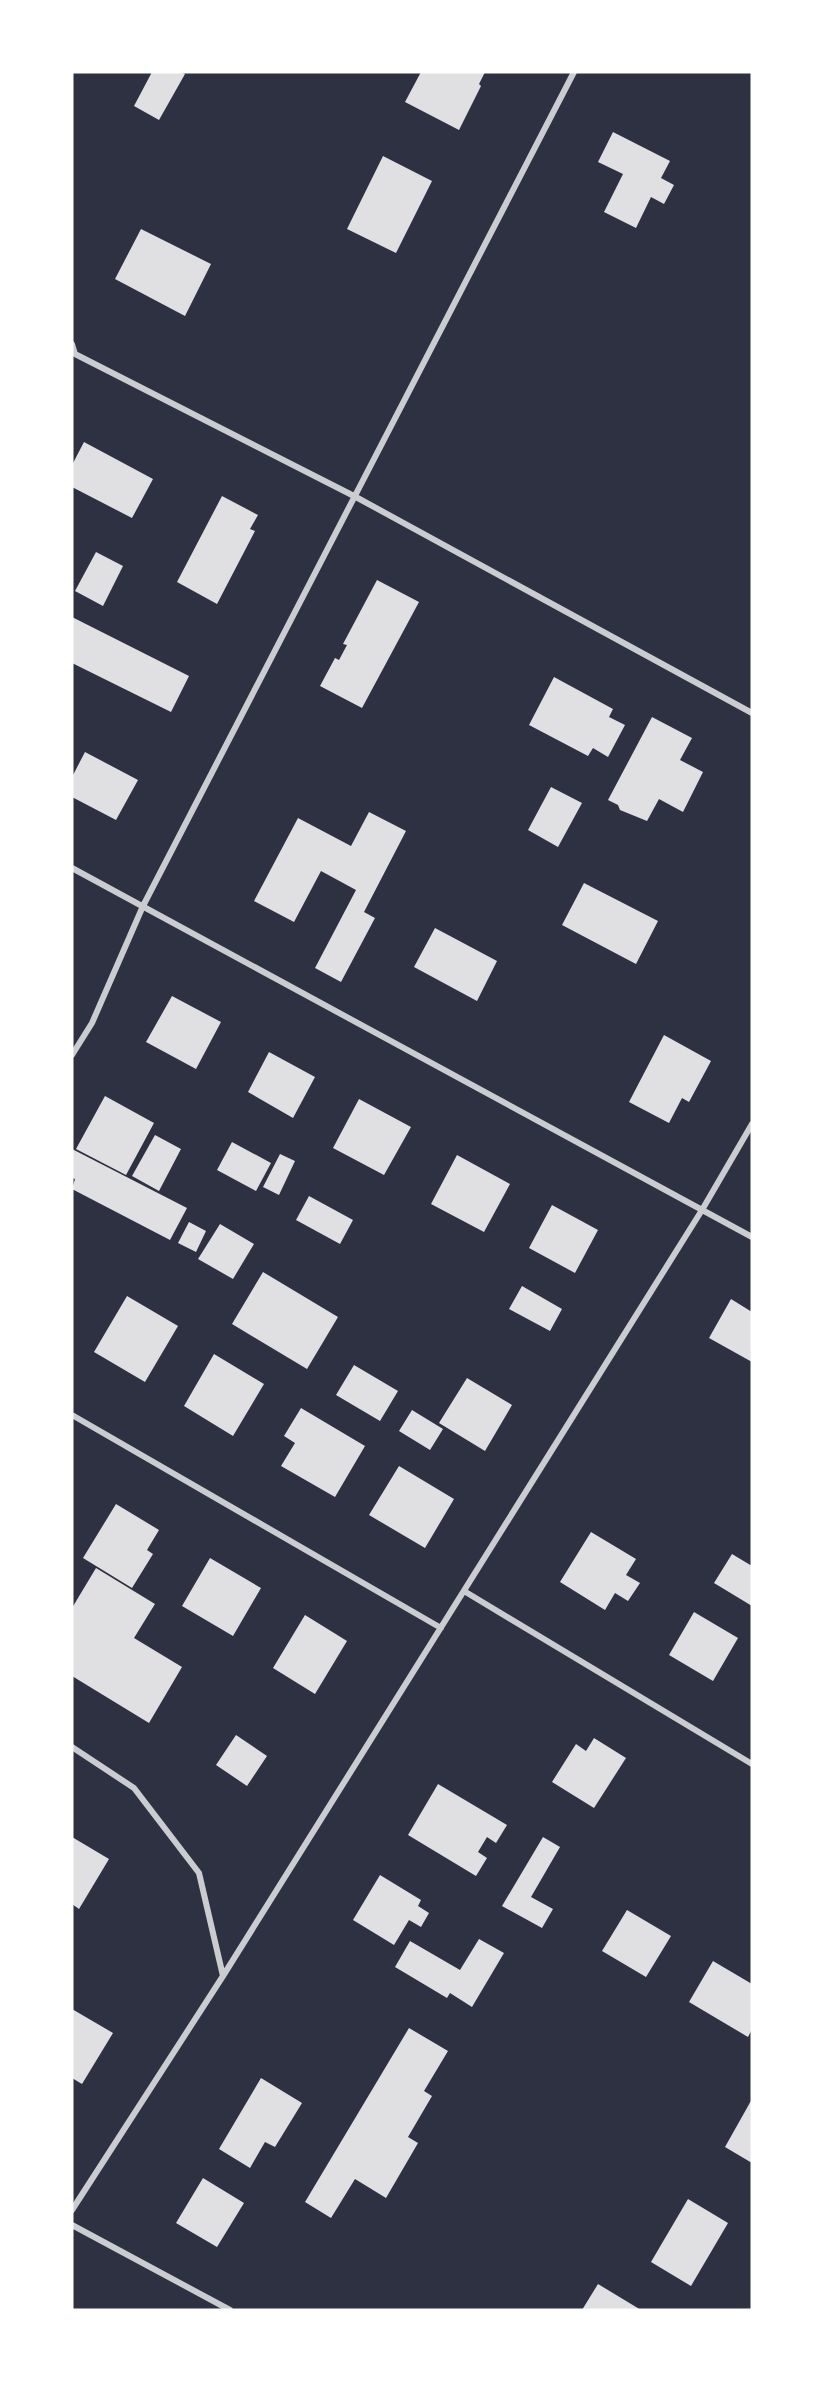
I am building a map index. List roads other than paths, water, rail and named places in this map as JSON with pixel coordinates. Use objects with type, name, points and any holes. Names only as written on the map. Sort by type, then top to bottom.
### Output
[{"type":"street","points":[[72,1055],[92,1023],[143,906],[574,72]]},
{"type":"street","points":[[72,344],[75,354],[354,496],[752,713]]},
{"type":"street","points":[[72,868],[752,1237]]},
{"type":"street","points":[[72,2210],[223,1976],[441,1629],[702,1210],[752,1124]]},
{"type":"street","points":[[72,1415],[441,1629]]},
{"type":"street","points":[[464,1591],[752,1764]]},
{"type":"street","points":[[72,1747],[134,1788],[198,1873],[223,1976]]},
{"type":"street","points":[[72,2224],[230,2310]]}]
